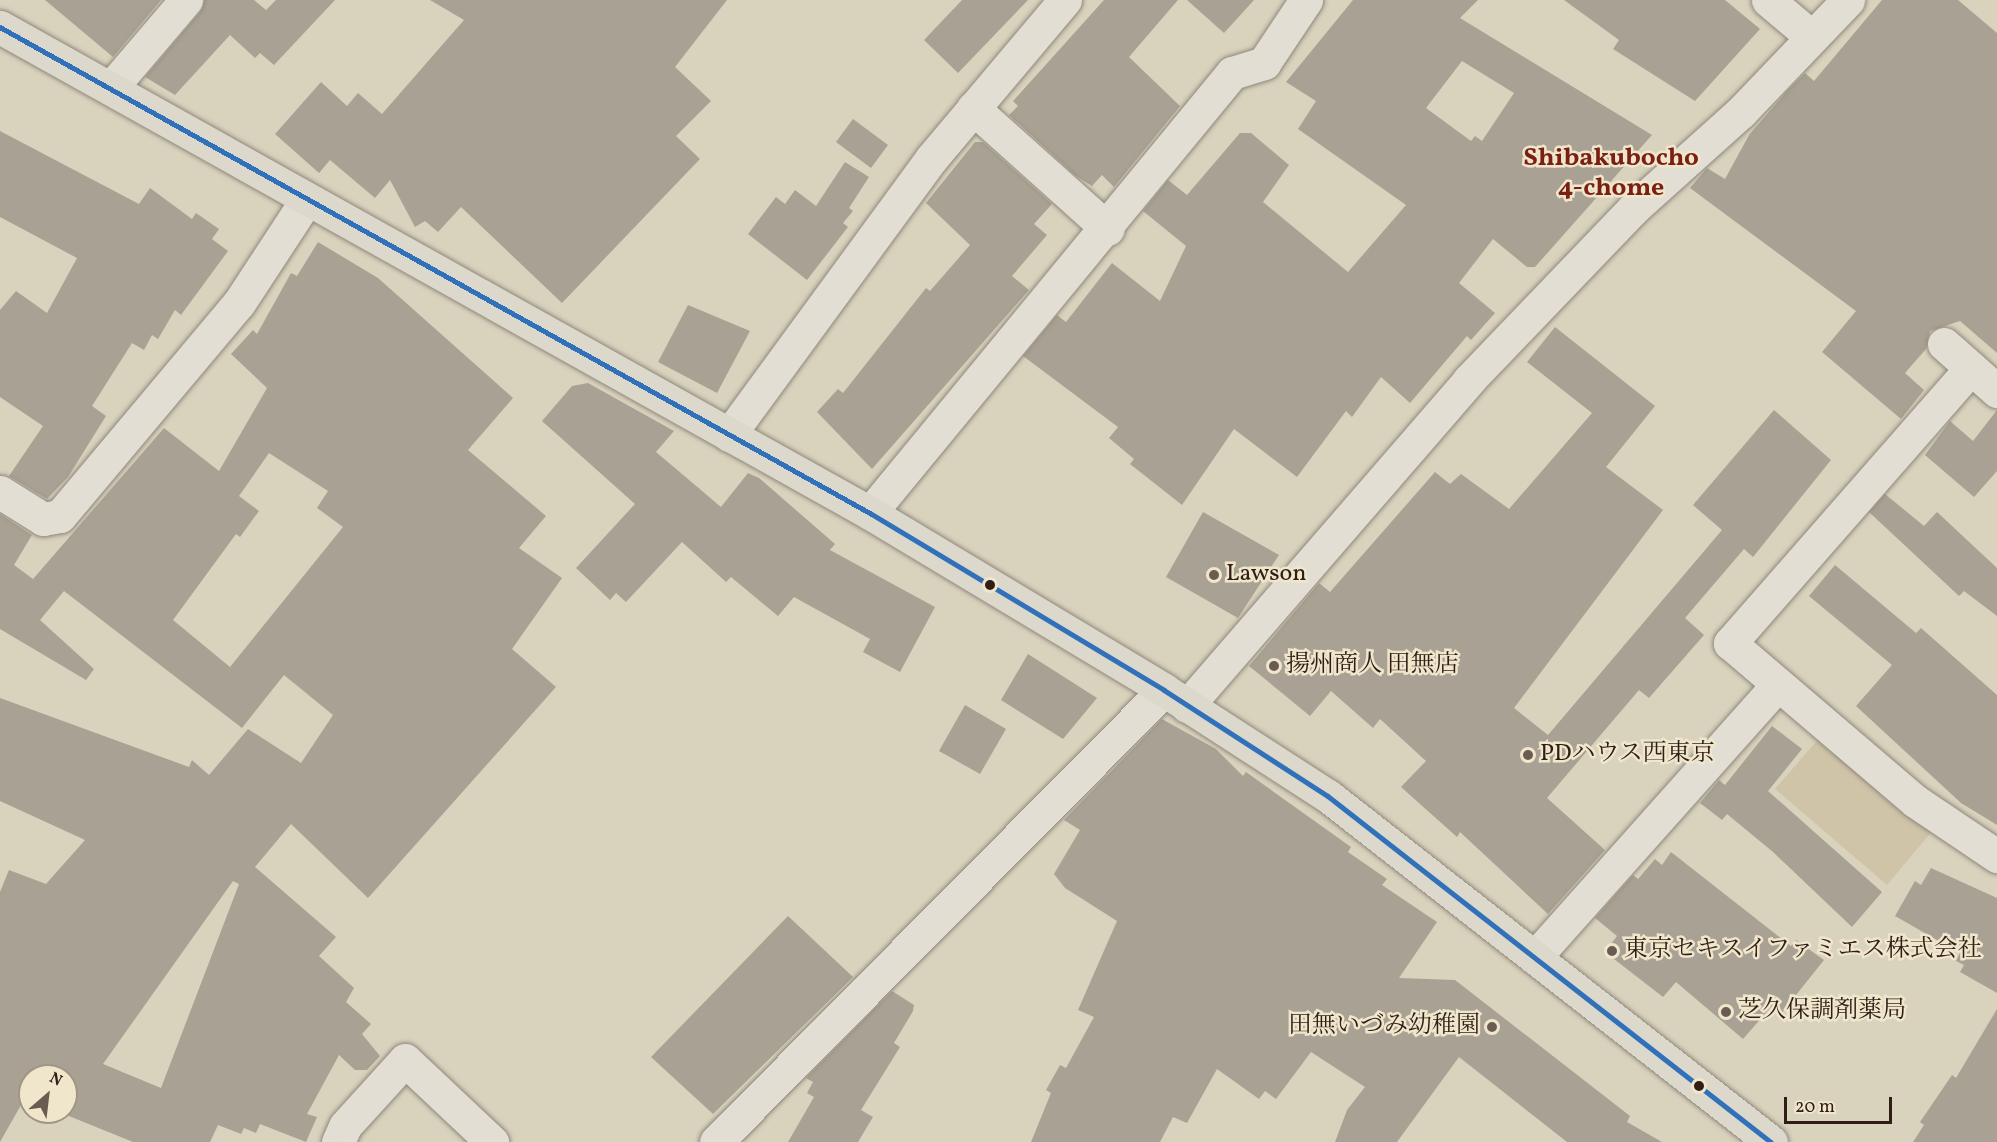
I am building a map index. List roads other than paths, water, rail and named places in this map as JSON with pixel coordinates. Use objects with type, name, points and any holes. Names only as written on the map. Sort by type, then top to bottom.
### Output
[{"type":"main road","points":[[3,33],[111,88],[870,513],[1176,698],[1328,796],[1771,1142]]},
{"type":"street","points":[[111,88],[186,0]]},
{"type":"street","points":[[729,435],[973,108],[1065,0]]},
{"type":"street","points":[[870,513],[1108,230],[1232,73],[1264,63],[1306,0]]},
{"type":"street","points":[[1768,0],[1812,38]]},
{"type":"street","points":[[716,1142],[1176,698],[1469,380],[1634,208],[1741,112],[1848,0]]},
{"type":"street","points":[[973,108],[1108,230]]},
{"type":"street","points":[[0,492],[43,519],[60,516],[239,303],[307,199]]},
{"type":"street","points":[[1944,344],[1997,391]]},
{"type":"street","points":[[1971,368],[1730,643],[1915,801],[1997,856]]},
{"type":"street","points":[[1535,957],[1777,685]]},
{"type":"street","points":[[338,1142],[345,1125],[405,1060],[492,1142]]},
{"type":"place","name":"Lawson","points":[[1214,575]]},
{"type":"place","name":"揚州商人 田無店","points":[[1274,666]]},
{"type":"place","name":"PDハウス西東京","points":[[1528,755]]},
{"type":"place","name":"東京セキスイファミエス株式会社","points":[[1612,951]]},
{"type":"place","name":"芝久保調剤薬局","points":[[1726,1012]]},
{"type":"place","name":"田無いづみ幼稚園","points":[[1492,1027]]},
{"type":"district","name":"Shibakubocho 4-chome","points":[[1611,174]]}]
